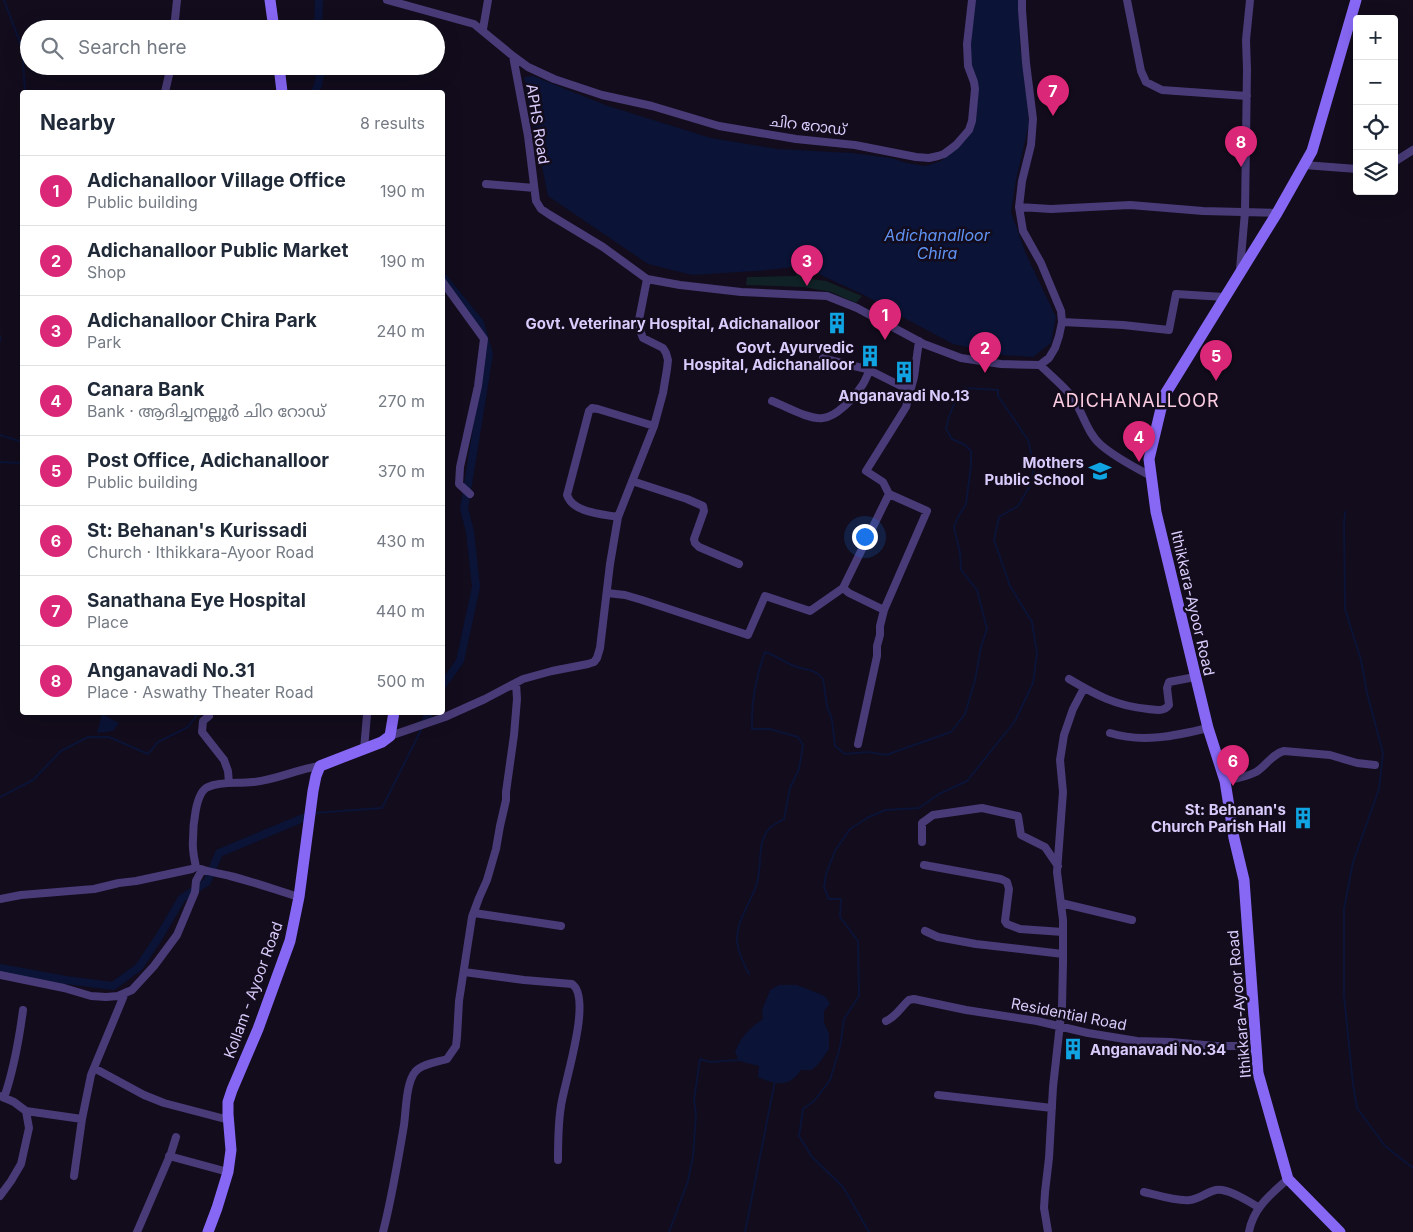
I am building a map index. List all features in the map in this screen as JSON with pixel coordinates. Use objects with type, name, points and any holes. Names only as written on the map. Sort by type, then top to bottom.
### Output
[{"type":"main road","points":[[270,0],[273,20]]},
{"type":"main road","name":"Ithikkara-Ayoor Road","points":[[1335,1230],[1288,1180],[1258,1073],[1244,880],[1234,838],[1225,781],[1208,728],[1156,512],[1149,459],[1164,396],[1312,151],[1356,0]]},
{"type":"main road","points":[[280,75],[282,90]]},
{"type":"main road","points":[[320,766],[382,742],[390,736],[394,715]]},
{"type":"main road","name":"Kollam - Ayoor Road","points":[[208,1232],[228,1172],[231,1150],[228,1102],[258,1029],[290,941],[299,896],[313,791],[320,766]]},
{"type":"street","points":[[175,20],[177,0]]},
{"type":"street","points":[[387,0],[474,24],[513,56]]},
{"type":"street","points":[[483,30],[488,0]]},
{"type":"street","name":"ചിറ റോഡ്","points":[[513,56],[528,67],[554,79],[602,95],[652,106],[719,126],[796,139],[855,145],[929,158],[944,154],[956,145],[969,130],[972,121],[975,89],[968,66],[967,44],[972,0]]},
{"type":"street","points":[[390,736],[445,717],[531,677],[594,662],[597,658],[618,517],[654,426],[663,393],[668,360],[663,348],[643,338],[638,325],[647,279],[741,292],[827,296],[857,308],[919,341],[961,358],[1001,364],[1040,365],[1049,358],[1060,336],[1061,311],[1041,263],[1023,231],[1019,207],[1022,181],[1031,145],[1033,119],[1026,63],[1022,0]]},
{"type":"street","points":[[1126,0],[1141,71],[1146,82],[1162,90],[1247,96]]},
{"type":"street","points":[[1240,271],[1245,212],[1248,69],[1246,40],[1250,0]]},
{"type":"street","name":"APHS Road","points":[[513,56],[528,136],[536,201],[550,215],[603,247],[647,279]]},
{"type":"street","points":[[165,90],[169,75]]},
{"type":"street","points":[[1398,159],[1413,150]]},
{"type":"street","points":[[1304,165],[1353,169]]},
{"type":"street","points":[[486,184],[534,188]]},
{"type":"street","points":[[1019,207],[1059,209],[1130,205],[1203,211],[1276,213]]},
{"type":"street","points":[[445,285],[484,340],[478,386],[460,467],[459,484],[470,494]]},
{"type":"street","points":[[1062,322],[1123,325],[1169,330],[1176,294],[1224,297]]},
{"type":"street","points":[[858,744],[877,656],[876,646],[880,635],[884,610],[927,511],[889,494],[883,482],[866,471],[906,407],[914,377],[919,341]]},
{"type":"street","points":[[823,358],[870,370],[898,385],[911,388]]},
{"type":"street","points":[[1040,365],[1072,397],[1091,432],[1101,445],[1130,465],[1151,476]]},
{"type":"street","points":[[772,401],[809,416],[824,418],[834,414],[846,405],[862,387],[870,370]]},
{"type":"street","points":[[618,517],[576,507],[567,495],[588,411],[592,408],[654,426]]},
{"type":"street","points":[[632,481],[703,506],[704,511],[694,539],[695,544],[739,564]]},
{"type":"street","points":[[607,593],[625,595],[642,600],[748,635],[765,596],[810,611],[843,588],[889,494]]},
{"type":"street","points":[[843,588],[849,593],[884,610]]},
{"type":"street","points":[[1068,679],[1117,704],[1132,708],[1163,710],[1170,706],[1167,688],[1169,682],[1196,677]]},
{"type":"street","points":[[383,1232],[398,1158],[408,1092],[413,1075],[416,1070],[447,1059],[456,1046],[459,1001],[474,913],[487,880],[503,816],[514,735],[516,683]]},
{"type":"street","points":[[1048,1232],[1044,1208],[1062,1006],[1063,932],[1058,866],[1063,792],[1060,760],[1064,735],[1073,709],[1084,688]]},
{"type":"street","points":[[364,749],[367,715]]},
{"type":"street","points":[[209,716],[203,721],[202,732],[224,760],[228,771],[229,783]]},
{"type":"street","points":[[1110,733],[1143,738],[1179,735],[1208,728]]},
{"type":"street","points":[[1225,781],[1242,778],[1257,771],[1273,756],[1284,751],[1330,755],[1357,763],[1375,765]]},
{"type":"street","points":[[0,975],[106,998],[118,996],[132,990],[143,979],[177,935],[195,889],[199,869],[193,840],[196,807],[204,789],[208,786],[229,783],[254,782],[320,766]]},
{"type":"street","points":[[922,842],[922,823],[933,815],[982,808],[1018,816],[1021,835],[1045,847],[1058,866]]},
{"type":"street","points":[[924,865],[1001,879],[1007,882],[1009,889],[1005,921],[1007,924],[1020,929],[1063,932]]},
{"type":"street","points":[[0,899],[20,895],[94,889],[192,869],[218,873],[299,896]]},
{"type":"street","points":[[1062,903],[1132,920]]},
{"type":"street","points":[[474,913],[561,926]]},
{"type":"street","points":[[925,931],[938,937],[976,944],[1063,954]]},
{"type":"street","points":[[464,972],[572,984],[576,987],[579,995],[578,1034],[561,1104],[558,1160]]},
{"type":"street","points":[[74,1176],[91,1074],[125,993]]},
{"type":"street","name":"Residential Road","points":[[886,1021],[898,1012],[908,1000],[914,999],[1137,1041],[1237,1046],[1256,1050]]},
{"type":"street","points":[[23,1010],[13,1071],[2,1097],[26,1110],[82,1119]]},
{"type":"street","points":[[94,1068],[144,1095],[164,1103],[228,1120]]},
{"type":"street","points":[[938,1095],[1052,1108]]},
{"type":"street","points":[[0,1196],[21,1164],[29,1128],[26,1110]]},
{"type":"street","points":[[137,1232],[176,1137]]},
{"type":"street","points":[[169,1156],[228,1172]]},
{"type":"street","points":[[1249,1232],[1250,1223],[1258,1207],[1288,1180]]},
{"type":"street","points":[[1144,1192],[1178,1200],[1191,1200],[1214,1191],[1222,1190],[1258,1207]]},
{"type":"shaded area","points":[[797,269],[805,270],[804,278],[826,281],[862,296],[856,303],[831,292],[804,287],[746,285],[747,277],[796,276]]},
{"type":"water","name":"Adichanalloor Chira","points":[[973,0],[1019,0],[1020,47],[1029,124],[1016,180],[1011,212],[1026,254],[1056,317],[1051,343],[1033,357],[1003,355],[953,344],[864,295],[802,265],[756,271],[692,275],[648,264],[548,196],[524,77],[533,76],[608,106],[711,138],[777,149],[852,153],[891,158],[925,166],[941,161],[963,141],[974,124],[970,61]]},
{"type":"water","points":[[102,715],[119,723],[113,731],[97,733]]},
{"type":"water","points":[[779,985],[797,985],[825,996],[830,1004],[824,1011],[824,1022],[829,1034],[829,1049],[812,1070],[801,1070],[792,1080],[776,1083],[758,1077],[759,1066],[739,1061],[735,1052],[746,1033],[763,1019],[762,1010],[770,990]]},
{"type":"waterway","points":[[4,0],[20,43]]},
{"type":"waterway","points":[[318,20],[319,0]]},
{"type":"waterway","points":[[24,75],[25,90]]},
{"type":"waterway","points":[[316,90],[320,75]]},
{"type":"waterway","points":[[445,280],[480,323],[489,354],[464,509],[470,531],[476,587],[460,661],[445,682]]},
{"type":"waterway","points":[[0,336],[0,341]]},
{"type":"waterway","points":[[749,974],[738,950],[737,934],[758,879],[764,836],[771,827],[784,819],[790,788],[799,769],[803,745],[798,737],[770,729],[752,729],[752,709],[755,690],[765,652],[794,666],[813,672],[823,679],[827,706],[832,720],[835,746],[845,754],[868,752],[886,755],[951,732],[965,714],[987,629],[977,590],[961,570],[960,553],[954,527],[966,504],[971,451],[965,445],[952,439],[946,429],[953,407],[964,388],[998,390],[998,396],[1028,440],[1034,466],[1031,484],[1018,506],[999,517],[994,540],[1010,586],[1032,622],[1037,654],[1033,683],[1015,721],[967,781],[939,794],[919,808],[885,810],[867,818],[850,829],[835,851],[826,874],[824,887],[829,899],[841,899],[840,917],[858,941],[859,996],[844,1019],[840,1047],[830,1080],[815,1100],[803,1109],[799,1136],[812,1157],[843,1187],[869,1232]]},
{"type":"waterway","points":[[0,435],[20,441]]},
{"type":"waterway","points":[[0,462],[20,463]]},
{"type":"waterway","points":[[1345,512],[1345,609],[1361,660],[1367,693],[1383,753],[1379,789],[1353,862],[1344,909],[1344,996],[1353,1084],[1357,1108],[1385,1146],[1413,1168]]},
{"type":"waterway","points":[[0,797],[33,780],[61,751],[88,737],[109,737],[148,754],[158,742],[188,727],[197,715]]},
{"type":"waterway","points":[[426,720],[428,715]]},
{"type":"waterway","points":[[314,813],[382,808],[421,730]]},
{"type":"waterway","points":[[0,968],[113,986],[139,967],[182,898],[207,882],[219,853],[303,818]]},
{"type":"waterway","points":[[669,1232],[688,1181],[693,1156],[696,1115],[694,1100],[700,1059],[710,1062],[739,1060]]},
{"type":"waterway","points":[[745,1232],[775,1081]]},
{"type":"place","name":"Sanathana Eye Hospital","points":[[1053,116]]},
{"type":"place","name":"Anganavadi No.31","points":[[1241,167]]},
{"type":"place","name":"Adichanalloor Chira Park","points":[[807,286]]},
{"type":"place","name":"Govt. Veterinary Hospital, Adichanalloor","points":[[837,323]]},
{"type":"place","name":"Adichanalloor Village Office","points":[[885,340]]},
{"type":"place","name":"Govt. Ayurvedic Hospital, Adichanalloor","points":[[870,356]]},
{"type":"place","name":"Anganavadi No.13","points":[[904,372]]},
{"type":"place","name":"Adichanalloor Public Market","points":[[985,373]]},
{"type":"place","name":"Post Office, Adichanalloor","points":[[1216,381]]},
{"type":"place","name":"Canara Bank","points":[[1139,462]]},
{"type":"place","name":"Mothers Public School","points":[[1100,471]]},
{"type":"place","name":"St: Behanan's Kurissadi","points":[[1233,786]]},
{"type":"place","name":"St: Behanan's Church Parish Hall","points":[[1303,818]]},
{"type":"place","name":"Anganavadi No.34","points":[[1073,1049]]},
{"type":"district","name":"ADICHANALLOOR","points":[[1136,400]]}]
